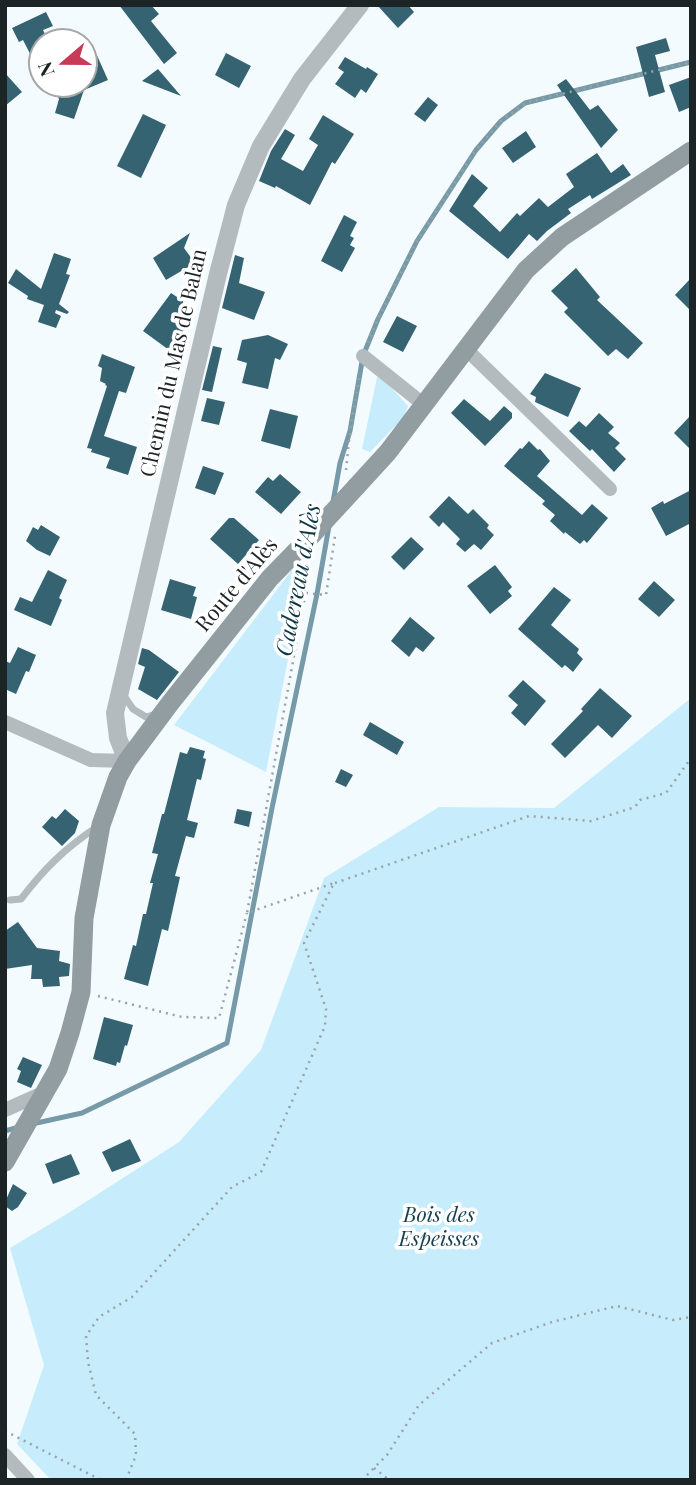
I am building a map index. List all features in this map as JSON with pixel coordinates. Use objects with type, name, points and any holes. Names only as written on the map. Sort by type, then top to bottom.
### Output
[{"type":"main road","name":"Route d'Alès","points":[[10,1154],[58,1069],[71,1033],[81,992],[84,918],[101,825],[118,777],[127,761],[270,578],[310,536],[351,481],[388,452],[526,270],[562,237],[691,152]]},
{"type":"street","name":"Chemin du Mas de Balan","points":[[127,761],[118,738],[115,713],[236,205],[261,146],[302,79],[360,5]]},
{"type":"street","points":[[466,349],[610,489]]},
{"type":"street","points":[[363,356],[423,404]]},
{"type":"street","points":[[5,722],[91,760],[127,761]]},
{"type":"street","points":[[5,1110],[43,1093]]},
{"type":"street","points":[[5,1455],[28,1480]]},
{"type":"lane","points":[[120,690],[133,709],[146,717],[163,712]]},
{"type":"lane","points":[[10,900],[20,899],[44,869],[76,841],[101,825]]},
{"type":"path","points":[[351,481],[350,431],[363,356],[378,319],[417,241],[476,150],[501,121],[525,103],[691,62]]},
{"type":"path","points":[[81,992],[182,1017],[219,1018],[247,914],[306,593],[311,562],[310,536]]},
{"type":"path","points":[[306,593],[326,595],[335,536]]},
{"type":"path","points":[[247,914],[528,816],[591,821],[635,807],[640,800],[666,793],[691,758]]},
{"type":"path","points":[[126,1480],[136,1455],[135,1434],[96,1395],[88,1362],[86,1336],[99,1317],[132,1297],[232,1187],[261,1171],[325,1027],[326,1009],[304,943],[334,883]]},
{"type":"path","points":[[362,1480],[387,1455],[419,1405],[492,1343],[552,1322],[617,1306],[673,1320],[691,1317]]},
{"type":"path","points":[[5,1431],[101,1480]]},
{"type":"path","points":[[374,1468],[389,1480]]},
{"type":"green space","points":[[378,373],[408,406],[404,417],[370,452],[362,449]]},
{"type":"green space","points":[[307,562],[266,772],[174,725],[295,566]]},
{"type":"green space","name":"Bois des Espeisses","points":[[691,698],[691,1480],[51,1480],[17,1444],[44,1365],[10,1248],[179,1142],[261,1050],[324,878],[439,807],[554,808]]},
{"type":"building","points":[[119,5],[151,5],[159,14],[151,21],[177,53],[164,64]]},
{"type":"building","points":[[377,5],[408,5],[414,12],[398,28]]},
{"type":"building","points":[[46,12],[53,26],[28,28],[28,50],[23,40],[19,42],[12,28]]},
{"type":"building","points":[[666,38],[670,51],[655,55],[665,92],[649,97],[636,47]]},
{"type":"building","points":[[226,53],[251,66],[239,88],[215,75]]},
{"type":"building","points":[[345,57],[378,74],[366,93],[361,89],[355,98],[335,84],[344,72],[338,68]]},
{"type":"building","points":[[98,58],[108,80],[98,84]]},
{"type":"building","points":[[158,69],[181,96],[142,81]]},
{"type":"building","points":[[5,73],[22,92],[5,106]]},
{"type":"building","points":[[691,77],[691,107],[679,112],[669,85]]},
{"type":"building","points":[[566,79],[590,110],[598,105],[618,130],[601,148],[557,85]]},
{"type":"building","points":[[428,97],[438,105],[425,122],[414,114]]},
{"type":"building","points":[[81,98],[74,119],[55,113],[59,99]]},
{"type":"building","points":[[143,114],[166,125],[141,178],[117,166]]},
{"type":"building","points":[[323,115],[354,134],[335,164],[332,162],[310,205],[276,186],[275,188],[259,181],[271,151],[285,129],[295,135],[281,159],[303,171],[318,145],[309,139]]},
{"type":"building","points":[[526,131],[536,147],[513,163],[502,148]]},
{"type":"building","points":[[597,153],[611,173],[623,164],[631,175],[592,199],[590,195],[568,209],[571,213],[537,241],[529,234],[508,259],[449,211],[472,174],[488,188],[473,206],[500,232],[517,213],[520,216],[539,198],[548,207],[574,187],[566,174]]},
{"type":"building","points":[[344,215],[357,222],[350,236],[354,238],[350,245],[355,248],[342,272],[321,261]]},
{"type":"building","points":[[190,233],[184,248],[195,263],[166,280],[153,258]]},
{"type":"building","points":[[54,253],[71,259],[66,274],[70,275],[59,304],[69,312],[67,314],[56,310],[55,313],[61,316],[56,328],[38,322],[44,305],[27,299],[28,296],[8,283],[16,269],[41,289]]},
{"type":"building","points":[[235,255],[244,258],[239,283],[265,292],[254,320],[222,308]]},
{"type":"building","points":[[576,268],[600,297],[597,300],[643,343],[628,359],[616,349],[608,356],[564,312],[568,308],[551,291]]},
{"type":"building","points":[[691,278],[691,311],[675,295]]},
{"type":"building","points":[[171,293],[183,301],[183,306],[172,320],[184,330],[169,350],[143,331]]},
{"type":"building","points":[[397,316],[417,326],[403,352],[383,342]]},
{"type":"building","points":[[268,335],[288,344],[280,360],[275,358],[268,389],[242,383],[247,363],[237,360],[242,340]]},
{"type":"building","points":[[213,346],[222,348],[212,392],[202,390]]},
{"type":"building","points":[[102,354],[135,367],[126,393],[119,391],[104,436],[137,447],[128,475],[106,468],[110,458],[87,448],[107,386],[100,381],[102,368],[98,366]]},
{"type":"building","points":[[545,373],[581,388],[568,417],[535,402],[536,397],[530,394]]},
{"type":"building","points":[[207,398],[225,402],[219,425],[201,421]]},
{"type":"building","points":[[464,399],[490,421],[504,406],[512,413],[512,418],[485,446],[451,413]]},
{"type":"building","points":[[270,409],[298,416],[290,449],[261,441]]},
{"type":"building","points":[[599,413],[614,427],[608,433],[620,443],[615,448],[626,459],[614,472],[592,449],[590,451],[569,431],[579,421],[586,427]]},
{"type":"building","points":[[691,415],[691,450],[674,433]]},
{"type":"building","points":[[529,441],[550,461],[537,476],[582,515],[592,504],[608,518],[587,543],[584,540],[580,544],[565,532],[564,534],[550,521],[555,515],[542,504],[545,501],[504,466]]},
{"type":"building","points":[[203,466],[224,473],[215,495],[195,488]]},
{"type":"building","points":[[280,474],[301,492],[281,514],[255,492],[268,477],[273,481]]},
{"type":"building","points":[[691,490],[691,523],[666,536],[651,508]]},
{"type":"building","points":[[449,496],[468,514],[473,509],[489,525],[487,528],[494,535],[481,550],[474,544],[465,552],[456,544],[460,539],[443,522],[439,527],[429,517]]},
{"type":"building","points":[[229,518],[234,518],[259,540],[238,564],[210,539]]},
{"type":"building","points":[[41,525],[60,537],[50,556],[26,541],[33,527],[38,530]]},
{"type":"building","points":[[411,537],[424,549],[404,570],[391,557]]},
{"type":"building","points":[[495,565],[512,587],[508,591],[512,596],[490,614],[467,586]]},
{"type":"building","points":[[48,570],[67,580],[51,626],[14,610],[20,597],[32,602]]},
{"type":"building","points":[[170,579],[196,587],[193,596],[197,597],[191,619],[161,610]]},
{"type":"building","points":[[654,581],[675,600],[659,617],[638,599]]},
{"type":"building","points":[[554,587],[571,600],[551,625],[579,649],[577,653],[583,659],[573,672],[565,665],[562,668],[518,629]]},
{"type":"building","points":[[410,617],[435,638],[423,652],[416,647],[409,657],[391,641]]},
{"type":"building","points":[[18,647],[36,655],[16,694],[5,689],[5,661],[10,663]]},
{"type":"building","points":[[142,648],[149,650],[179,672],[157,700],[138,689],[145,667],[138,664]]},
{"type":"building","points":[[523,680],[546,701],[525,726],[511,713],[518,705],[508,696]]},
{"type":"building","points":[[600,688],[632,716],[612,738],[598,725],[565,758],[551,744],[583,711],[581,709]]},
{"type":"building","points":[[370,722],[404,742],[397,755],[363,735]]},
{"type":"building","points":[[190,747],[205,751],[203,758],[206,759],[201,780],[197,779],[187,820],[198,823],[194,838],[186,836],[175,876],[180,877],[168,931],[162,929],[148,986],[124,979],[133,945],[136,946],[143,914],[146,914],[153,883],[150,883],[158,854],[152,853],[162,814],[180,752],[187,754]]},
{"type":"building","points":[[341,769],[353,775],[346,787],[335,782]]},
{"type":"building","points":[[65,809],[79,821],[75,833],[62,846],[42,827],[52,816],[56,819]]},
{"type":"building","points":[[237,809],[252,812],[249,827],[234,823]]},
{"type":"building","points":[[18,922],[37,948],[60,951],[59,961],[70,964],[69,976],[59,977],[60,986],[43,987],[42,979],[31,979],[32,965],[5,969],[5,931]]},
{"type":"building","points":[[104,1017],[133,1025],[120,1063],[117,1062],[116,1066],[93,1059]]},
{"type":"building","points":[[23,1057],[42,1065],[31,1088],[17,1082],[21,1071],[17,1069]]},
{"type":"building","points":[[130,1139],[141,1161],[112,1172],[102,1152]]},
{"type":"building","points":[[71,1154],[80,1174],[53,1184],[45,1164]]},
{"type":"building","points":[[13,1184],[27,1193],[12,1211],[5,1206],[5,1202]]},
{"type":"waterway","name":"Cadereau d'Alès","points":[[333,502],[340,463],[350,431],[363,356],[378,319],[417,241],[476,150],[501,121],[525,103],[691,62]]},
{"type":"waterway","name":"Cadereau d'Alès","points":[[32,1124],[82,1113],[227,1043],[329,526]]},
{"type":"waterway","name":"Cadereau d'Alès","points":[[5,1131],[19,1127]]}]
